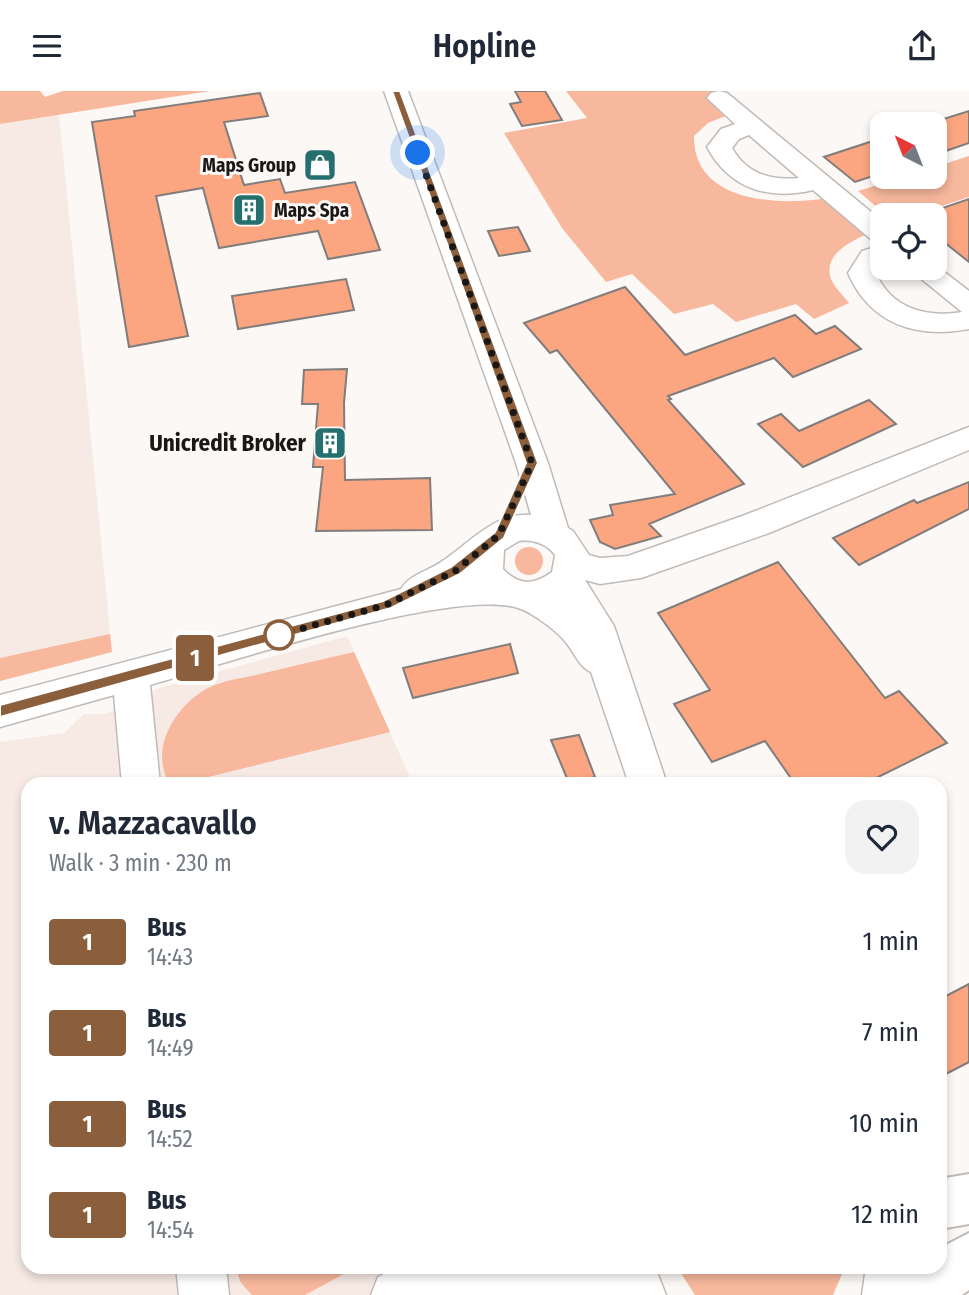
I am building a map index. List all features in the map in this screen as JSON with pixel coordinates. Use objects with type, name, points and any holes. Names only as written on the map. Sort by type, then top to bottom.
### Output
[{"type":"highway","points":[[947,1203],[969,1199]]},
{"type":"highway","points":[[917,1295],[969,1259]]},
{"type":"street","points":[[396,91],[532,463],[553,533]]},
{"type":"street","points":[[719,99],[870,225]]},
{"type":"street","points":[[751,126],[730,134],[719,147],[726,165],[754,183],[778,188],[799,187],[817,181]]},
{"type":"street","points":[[870,260],[862,273],[872,295],[906,318],[934,324],[969,320]]},
{"type":"street","points":[[937,280],[969,305]]},
{"type":"street","points":[[0,711],[386,605],[467,592],[551,592],[570,573],[629,569],[757,524],[969,438]]},
{"type":"street","points":[[532,463],[484,562],[487,575],[575,628],[611,676]]},
{"type":"street","points":[[570,573],[591,589],[620,585],[655,573],[757,524]]},
{"type":"street","points":[[386,605],[455,571],[494,540],[515,529],[535,527],[553,533],[571,551],[570,573],[603,639]]},
{"type":"street","points":[[620,585],[601,613],[603,639],[611,676],[646,777]]},
{"type":"street","points":[[131,675],[140,777]]},
{"type":"street","points":[[202,1274],[204,1295]]},
{"type":"street","points":[[632,1274],[641,1295]]},
{"type":"street","points":[[887,1295],[890,1274]]},
{"type":"street","points":[[421,1281],[444,1278],[482,1280],[525,1275],[558,1280],[607,1295]]},
{"type":"shaded area","points":[[0,91],[40,91],[45,97],[63,91],[210,91],[0,124]]},
{"type":"shaded area","points":[[566,91],[720,91],[706,96],[728,115],[708,123],[694,136],[697,158],[708,175],[723,187],[742,195],[786,201],[828,198],[867,234],[840,250],[831,263],[831,279],[849,303],[814,319],[796,304],[736,322],[713,304],[674,314],[632,274],[606,282],[562,228],[504,133],[587,118]]},
{"type":"shaded area","points":[[59,113],[112,652],[0,681],[0,124]]},
{"type":"shaded area","points":[[969,156],[969,197],[947,204],[872,203],[858,191],[870,187],[947,189],[947,163]]},
{"type":"shaded area","points":[[529,547],[539,551],[543,561],[539,571],[529,575],[519,571],[515,561],[519,551]]},
{"type":"shaded area","points":[[110,634],[112,652],[0,681],[0,658]]},
{"type":"shaded area","points":[[347,636],[410,777],[21,777],[21,1274],[594,1274],[599,1295],[0,1295],[0,742],[64,733],[84,714],[105,714],[159,688]]},
{"type":"shaded area","points":[[354,652],[390,732],[208,777],[166,777],[162,751],[170,726],[197,695],[227,681]]},
{"type":"shaded area","points":[[238,1274],[344,1274],[305,1295],[252,1295],[241,1283]]},
{"type":"shaded area","points":[[682,1274],[842,1274],[833,1295],[695,1295]]},
{"type":"building","points":[[515,91],[545,91],[562,120],[522,126],[510,104],[521,102]]},
{"type":"building","points":[[260,93],[268,116],[224,122],[244,185],[280,179],[285,193],[355,182],[380,250],[328,259],[318,231],[219,248],[203,188],[156,196],[188,336],[129,347],[92,122],[135,116],[134,111]]},
{"type":"building","points":[[969,111],[969,143],[947,151],[947,118]]},
{"type":"building","points":[[870,142],[870,177],[855,182],[824,157]]},
{"type":"building","points":[[969,199],[969,262],[947,244],[947,207]]},
{"type":"building","points":[[518,227],[530,251],[499,256],[488,231]]},
{"type":"building","name":"Maps Spa","points":[[346,279],[354,310],[238,329],[232,296]]},
{"type":"building","points":[[625,287],[685,355],[795,315],[816,334],[835,326],[861,349],[793,377],[774,358],[668,396],[671,399],[668,400],[744,484],[649,524],[661,536],[615,549],[600,542],[590,520],[613,515],[610,505],[675,494],[557,350],[550,353],[524,323]]},
{"type":"building","points":[[347,369],[344,403],[345,480],[430,478],[432,530],[316,531],[323,467],[313,467],[318,404],[302,404],[304,370]]},
{"type":"building","points":[[869,400],[896,424],[803,467],[758,424],[781,414],[799,431]]},
{"type":"building","points":[[969,482],[969,509],[859,565],[833,538],[914,500],[917,503]]},
{"type":"building","points":[[778,562],[885,698],[899,691],[947,743],[878,777],[790,777],[765,741],[712,762],[674,704],[710,690],[658,613]]},
{"type":"building","points":[[510,644],[518,673],[413,698],[403,668]]},
{"type":"building","points":[[579,735],[595,777],[566,777],[551,740]]},
{"type":"building","points":[[969,984],[969,1062],[947,1073],[947,995]]},
{"type":"bus line","name":"1","points":[[0,711],[386,605],[455,571],[499,535],[532,463],[396,91]]},
{"type":"place","name":"Maps Group","points":[[320,165]]},
{"type":"place","name":"Maps Spa","points":[[249,210]]},
{"type":"place","name":"Unicredit Broker","points":[[330,443]]},
{"type":"route","points":[[279,635],[386,605],[455,571],[499,535],[532,463],[418,153]]}]
